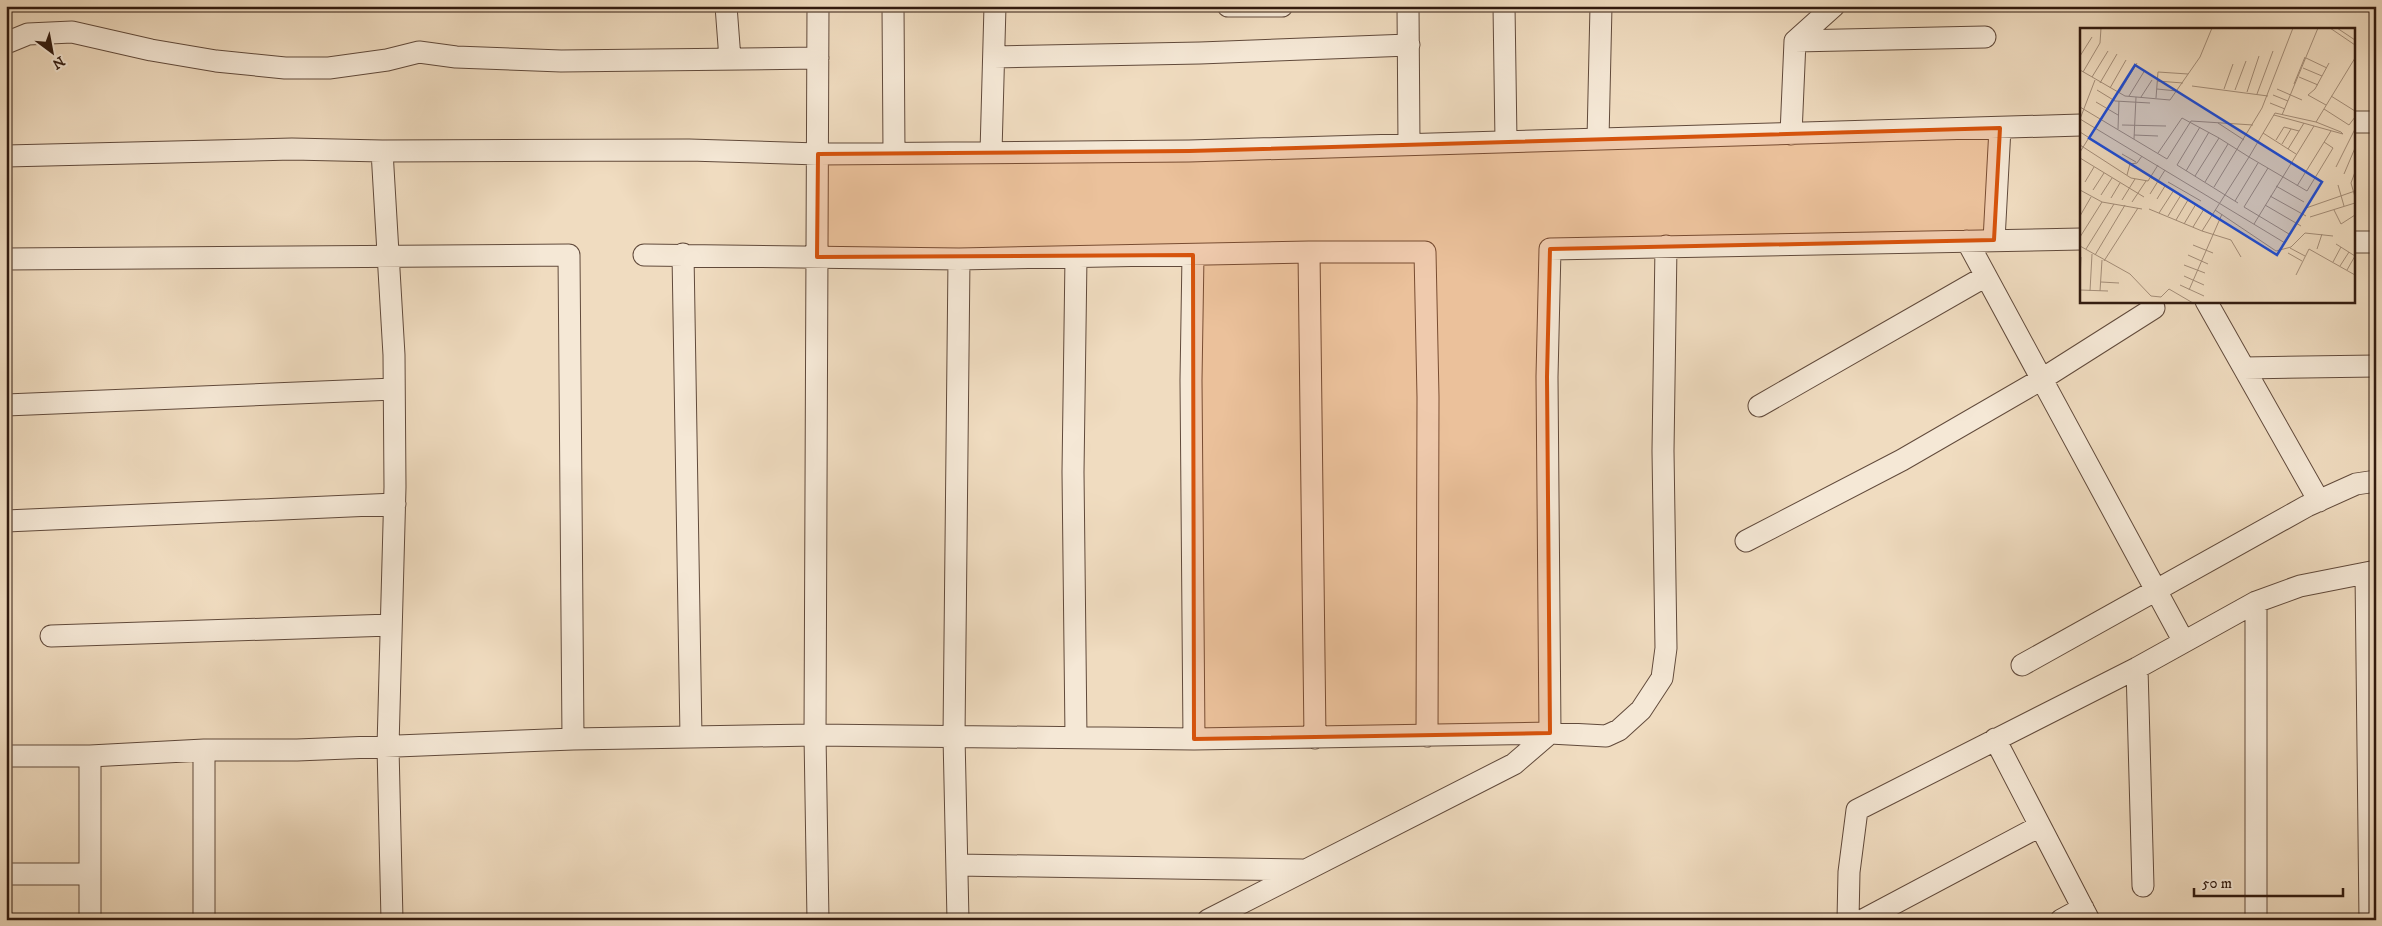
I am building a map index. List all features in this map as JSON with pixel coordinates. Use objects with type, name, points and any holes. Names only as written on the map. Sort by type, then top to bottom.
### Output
[{"type":"street","points":[[726,6],[730,59]]},
{"type":"street","points":[[818,6],[815,735],[818,920]]},
{"type":"street","points":[[893,6],[894,153]]},
{"type":"street","points":[[991,152],[995,6]]},
{"type":"street","points":[[1228,6],[1282,6]]},
{"type":"street","points":[[1408,6],[1409,144]]},
{"type":"street","points":[[1504,6],[1506,141]]},
{"type":"street","points":[[1598,139],[1601,6]]},
{"type":"street","points":[[1791,134],[1795,41],[1834,6]]},
{"type":"street","points":[[6,43],[28,34],[72,32],[160,52],[216,61],[285,68],[329,68],[387,60],[419,52],[456,57],[561,61],[818,58]]},
{"type":"street","points":[[1795,41],[1985,37]]},
{"type":"street","points":[[994,57],[1200,53],[1409,45]]},
{"type":"street","points":[[2354,122],[2376,122]]},
{"type":"street","points":[[6,156],[292,149],[382,151],[689,150],[818,154],[1189,151],[2080,125]]},
{"type":"street","points":[[1994,240],[2000,128]]},
{"type":"street","points":[[382,151],[394,389],[395,504],[388,747],[392,920]]},
{"type":"street","points":[[1208,920],[1514,764],[1550,733],[1547,377],[1550,249],[2080,239]]},
{"type":"street","points":[[1967,241],[2184,642]]},
{"type":"street","points":[[2354,242],[2376,242]]},
{"type":"street","points":[[6,756],[90,756],[204,750],[297,750],[573,739],[815,735],[1194,739],[1550,733],[1606,736],[1619,730],[1642,710],[1662,678],[1666,648],[1663,451],[1666,246]]},
{"type":"street","points":[[644,255],[684,254],[959,259],[1309,252],[1425,252],[1428,397],[1427,736]]},
{"type":"street","points":[[1309,252],[1315,738]]},
{"type":"street","points":[[684,254],[691,737]]},
{"type":"street","points":[[6,259],[569,255],[573,739]]},
{"type":"street","points":[[1193,255],[1191,390],[1194,739]]},
{"type":"street","points":[[1076,257],[1073,472],[1076,737]]},
{"type":"street","points":[[958,920],[954,736],[959,259]]},
{"type":"street","points":[[1759,406],[1986,276]]},
{"type":"street","points":[[2207,302],[2319,501]]},
{"type":"street","points":[[1746,541],[1902,460],[2042,379],[2154,308]]},
{"type":"street","points":[[2244,368],[2376,366]]},
{"type":"street","points":[[6,405],[394,389]]},
{"type":"street","points":[[2022,664],[2319,501],[2356,484],[2376,481]]},
{"type":"street","points":[[6,521],[395,504]]},
{"type":"street","points":[[1848,920],[1849,872],[1857,810],[2137,668],[2256,602],[2300,586],[2371,572],[2370,920]]},
{"type":"street","points":[[2256,602],[2256,920]]},
{"type":"street","points":[[51,636],[391,625]]},
{"type":"street","points":[[2137,668],[2143,886]]},
{"type":"street","points":[[1995,739],[2086,914],[2061,920]]},
{"type":"street","points":[[204,750],[204,920]]},
{"type":"street","points":[[90,756],[90,920]]},
{"type":"street","points":[[1863,920],[2040,826]]},
{"type":"street","points":[[957,865],[1305,870]]},
{"type":"street","points":[[6,874],[90,874]]},
{"type":"highlighted area","points":[[2000,128],[1994,240],[1550,249],[1547,377],[1550,733],[1194,739],[1193,255],[817,257],[818,154],[1189,151]]}]
